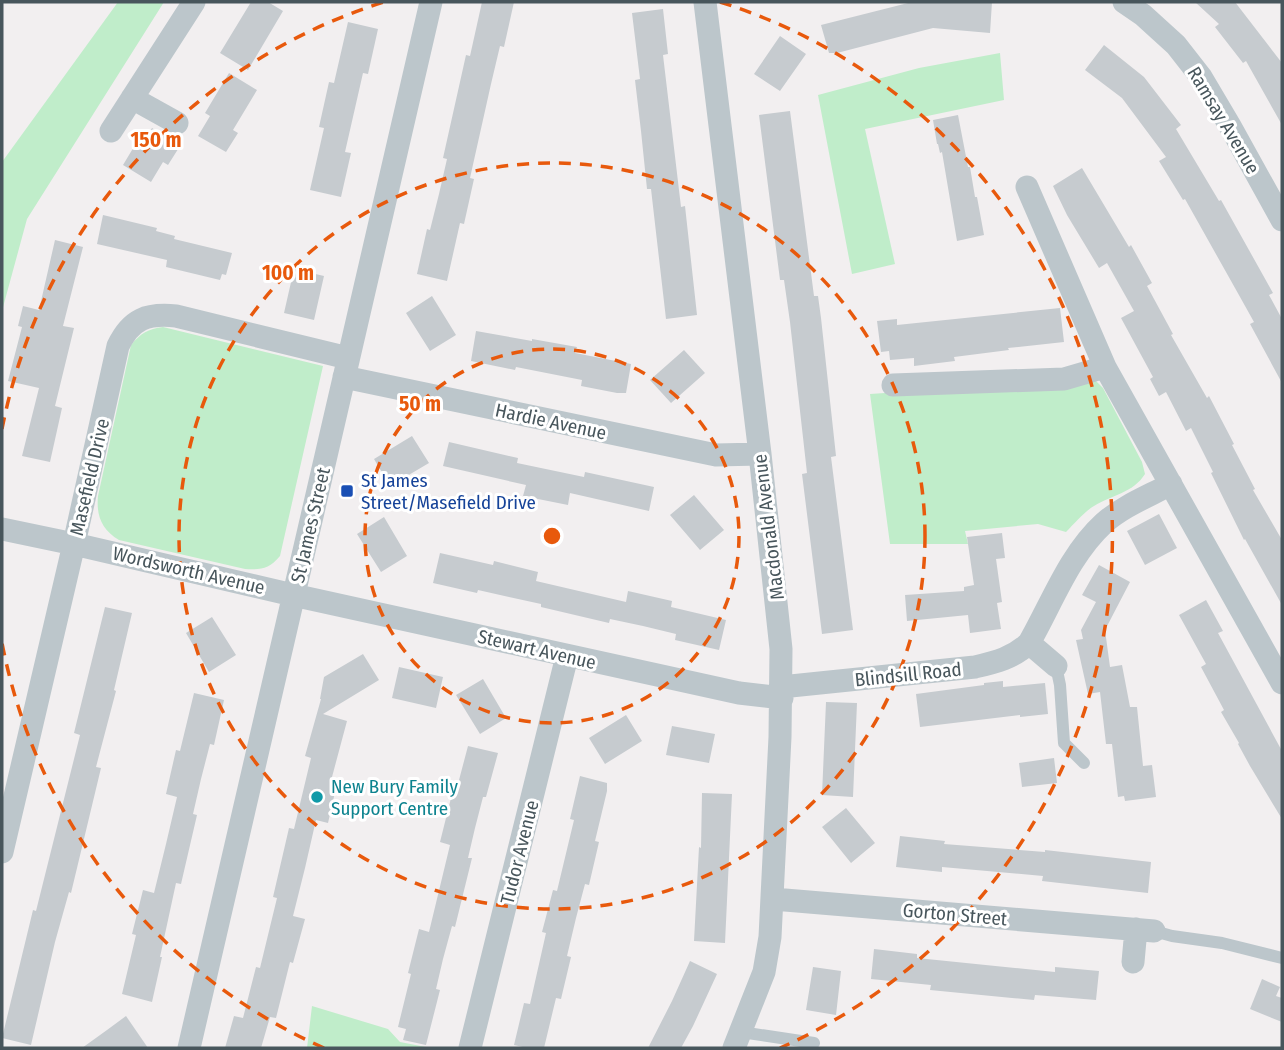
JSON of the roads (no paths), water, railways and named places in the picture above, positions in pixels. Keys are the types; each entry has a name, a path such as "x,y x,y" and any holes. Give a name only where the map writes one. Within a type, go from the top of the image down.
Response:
{"street":[{"path":"111,131 194,2"},
{"name":"St James Street","path":"189,1048 431,2"},
{"name":"Macdonald Avenue","path":"707,2 778,615 781,692 770,937 764,972 737,1040"},
{"name":"Ramsay Avenue","path":"1124,2 1176,45 1201,77 1282,220"},
{"path":"132,99 177,123"},
{"path":"1027,187 1105,367 1282,683"},
{"name":"Masefield Drive","path":"2,852 118,346 123,335 141,319 162,314 176,316 346,368"},
{"path":"893,385 1064,379 1105,367"},
{"name":"Hardie Avenue","path":"346,368 716,455 760,454"},
{"path":"1056,666 1029,643 1071,564 1087,540 1106,521 1171,484"},
{"name":"Wordsworth Avenue","path":"2,529 293,595"},
{"name":"Stewart Avenue","path":"293,595 738,694 781,692"},
{"name":"Blindsill Road","path":"781,692 975,667 1003,660 1029,643"},
{"name":"Tudor Avenue","path":"470,1048 567,656"},
{"name":"Gorton Street","path":"773,899 1145,930"},
{"path":"1133,962 1145,930"}],"lane":[{"path":"1056,666 1063,713 1064,743 1084,763"},
{"path":"1145,930 1231,945 1282,958"},
{"path":"737,1040 814,1043"}],"place":[{"name":"St James Street/Masefield Drive","path":"347,491"},
{"name":"New Bury Family Support Centre","path":"317,797"}]}
